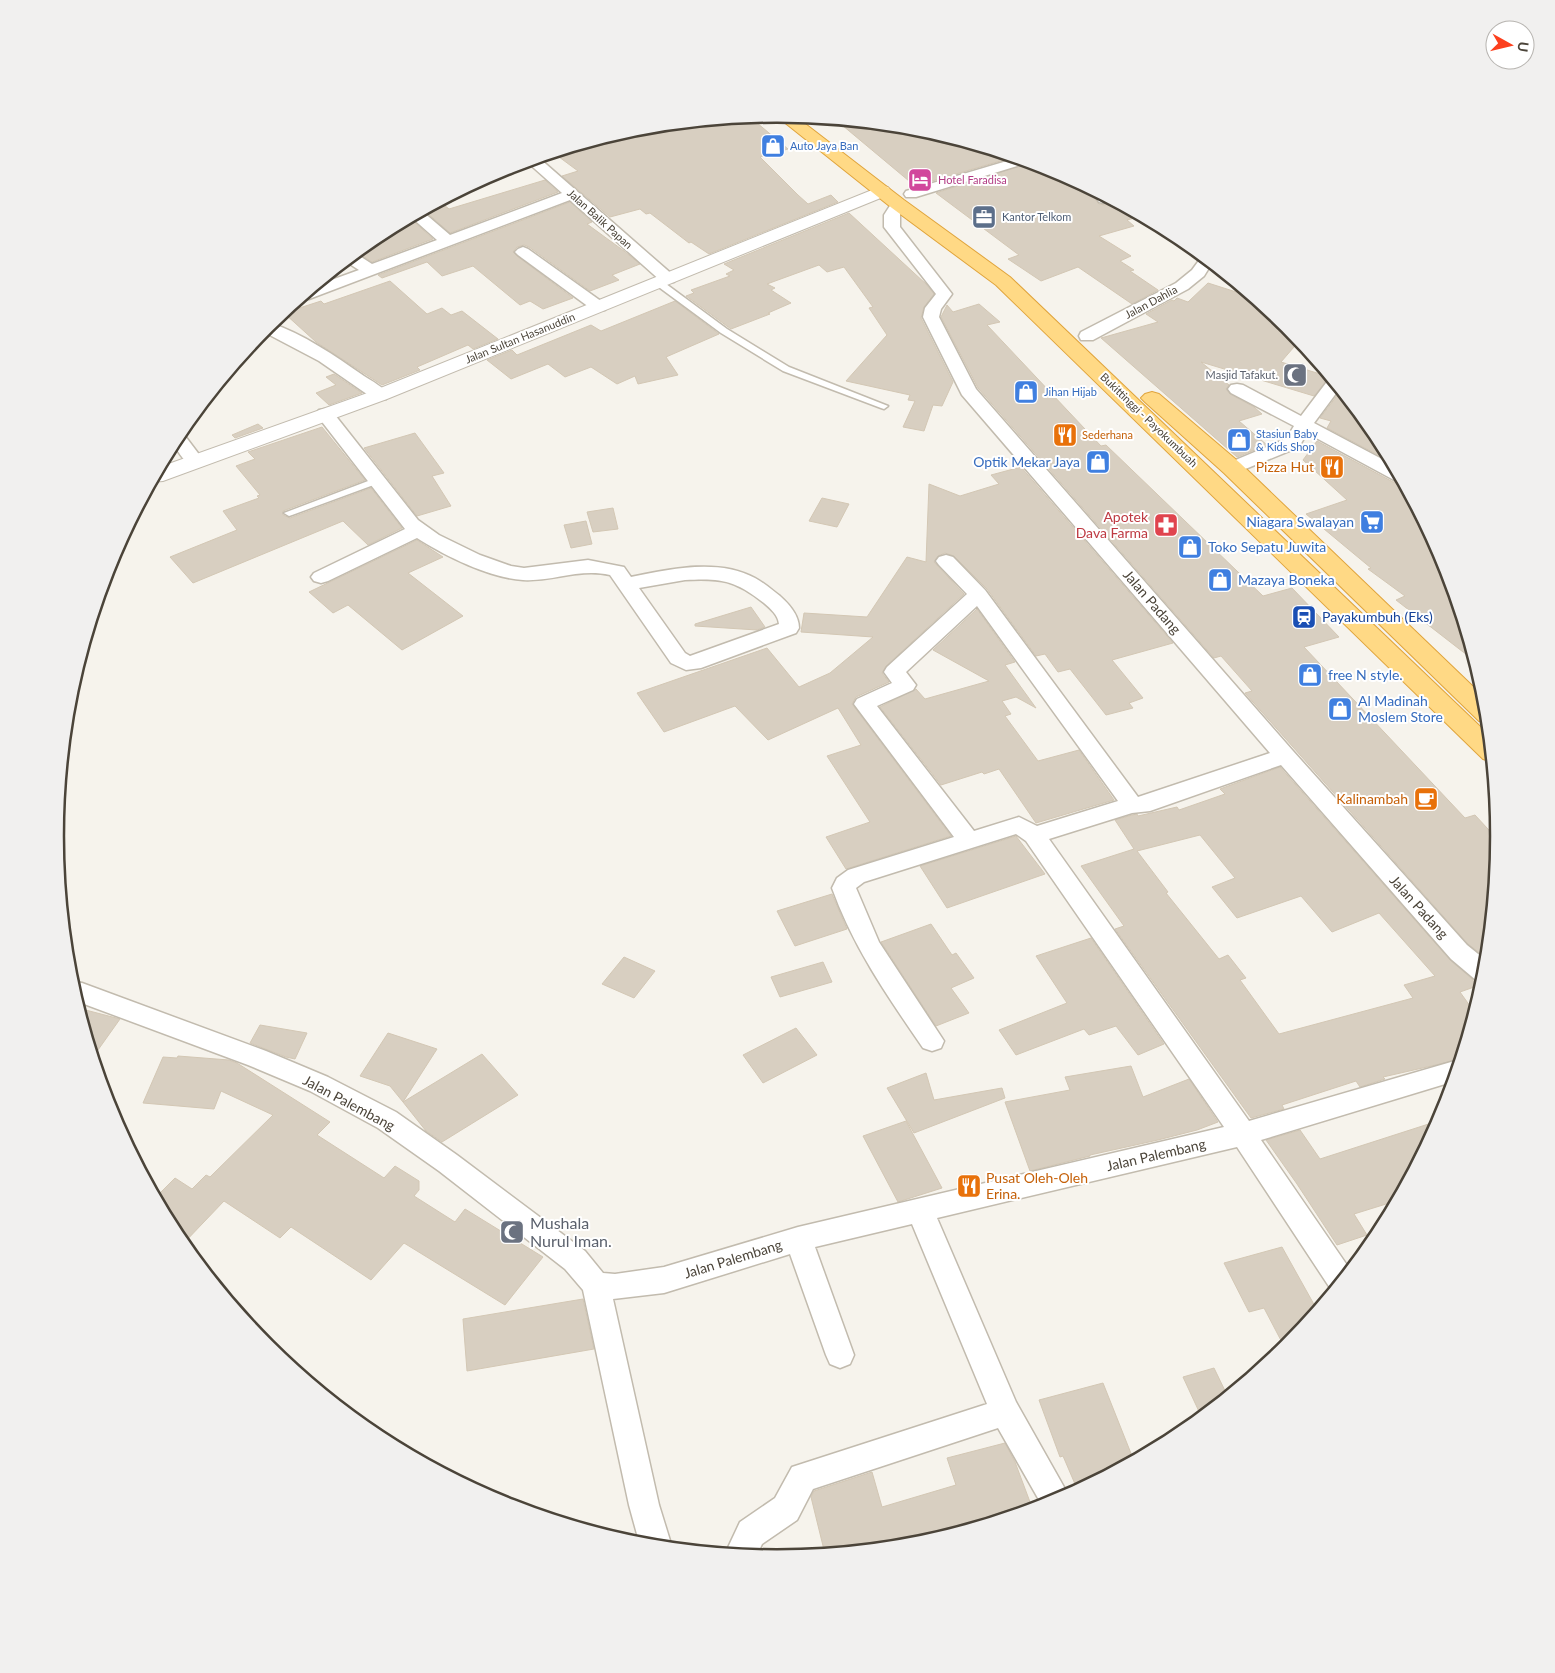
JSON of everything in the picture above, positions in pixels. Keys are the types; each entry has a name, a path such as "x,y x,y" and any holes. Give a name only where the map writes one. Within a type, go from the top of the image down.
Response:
{"highway":[{"name":"Bukittinggi - Payokumbuah","path":"795,123 897,196 1021,276 1162,408 1232,468 1479,707"},
{"name":"Bukittinggi - Payokumbuah","path":"814,124 897,196 1003,281 1485,745"}],"street":[{"path":"897,196 1013,163"},
{"name":"Jalan Balik Papan","path":"538,165 573,194 663,281"},
{"path":"319,290 573,194"},
{"name":"Jalan Sultan Hasanuddin","path":"164,473 380,395 663,281 897,196"},
{"name":"Jalan Padang","path":"897,196 892,215 892,227 944,294 933,308 931,317 968,391 1459,952 1479,968"},
{"path":"421,218 448,242"},
{"path":"523,252 599,307"},
{"path":"356,261 370,270"},
{"name":"Jalan Dahlia","path":"1087,336 1182,286 1198,273 1204,264"},
{"path":"275,331 295,339 336,363 380,395"},
{"path":"1232,468 1293,443 1303,425 1332,387"},
{"path":"1237,389 1390,471"},
{"path":"325,414 376,481 418,530 473,559 508,571 524,574 597,566 617,572 678,658 686,663 694,663 789,628 790,622 782,608 744,580 720,574 689,574 626,584"},
{"path":"182,444 194,461"},
{"path":"320,577 418,530"},
{"path":"946,561 978,594 1132,806"},
{"path":"969,841 864,704 906,685 894,672 978,594"},
{"path":"1034,835 1132,806 1142,805 1286,756"},
{"path":"932,1041 876,961 852,909 844,888 845,884 856,876 1019,825 1034,835 1243,1134 1339,1277"},
{"name":"Jalan Palembang","path":"81,993 266,1062 319,1084 387,1120 448,1163 575,1260 596,1285 616,1287 664,1280 798,1239 920,1212 1243,1134 1450,1073"},
{"path":"920,1212 1005,1412 1052,1496"},
{"path":"798,1239 840,1355"},
{"path":"596,1285 644,1505 654,1539"},
{"path":"743,1549 751,1533 786,1509 803,1478 1005,1412"}],"lane":[{"path":"663,281 724,331 786,369 884,406"},
{"path":"289,513 376,481"}],"building":[{"path":"758,123 788,149 760,157 798,195 808,204 831,195 838,202 709,254 691,242 689,243 650,213 646,214 640,209 610,217 562,176 578,171 560,157 638,136 731,124"},
{"path":"843,126 917,136 1004,160 915,186"},
{"path":"1020,166 1051,177 1096,198 1099,204 1108,204 1134,218 1127,220 1134,226 1099,236 1131,256 1120,261 1134,270 1130,271 1158,290 1132,304 1078,267 1041,281 1008,259 1019,255 936,193"},
{"path":"545,180 558,192 450,233 428,214 444,205 449,209"},
{"path":"570,202 592,222 587,224 640,264 612,275 619,280 590,291 529,247 524,245 517,247 513,252 517,256 573,298 543,309 530,301 520,305 473,266 442,276 427,262 382,278 378,275"},
{"path":"849,213 926,284 934,294 924,307 921,318 953,382 942,406 933,405 924,431 903,427 915,401 908,400 910,395 846,381 887,335 869,308 873,307 844,267 827,272 819,265 767,284 775,288 771,290 791,303 768,313 770,314 731,329 686,296 694,293 691,290 730,276 726,274 734,270 724,264"},
{"path":"414,222 433,239 372,262 363,256"},
{"path":"390,281 427,314 442,308 451,315 462,311 498,339 473,349 468,345 417,367 420,370 382,385 316,342 289,317 298,308 321,301 324,304"},
{"path":"1208,283 1240,293 1295,346 1281,362 1321,374 1327,381 1314,396 1201,362 1229,385 1226,389 1230,394 1254,407 1262,414 1239,421 1267,445 1237,457 1101,338 1158,322 1146,314 1172,300 1174,301 1177,298 1188,302"},
{"path":"675,301 719,334 666,357 678,375 638,384 635,376 617,384 591,367 565,377 548,364 511,379 487,360 512,350 517,355 591,325 601,331"},
{"path":"979,304 1000,322 987,325 1101,446 1106,445 1263,596 1292,588 1339,637 1304,647 1465,818 1475,815 1491,832 1490,883 1481,954 1468,944 1245,693 1252,691 1221,656 1214,658 978,388 941,317 947,305 953,312"},
{"path":"334,374 362,393 329,405 316,393 336,385 326,377"},
{"path":"1338,395 1382,457 1327,428 1331,421 1320,418"},
{"path":"258,424 263,428 235,438 232,435"},
{"path":"322,427 365,480 283,511 283,515 290,518 371,488 402,528 368,545 343,521 193,583 170,557 237,530 223,511 259,498 257,496 260,495 236,466 255,459 248,452"},
{"path":"415,433 444,473 432,476 451,506 417,516 364,448"},
{"path":"1317,441 1393,482 1397,482 1418,521 1437,563 1468,656 1396,600 1405,596 1368,569 1371,568 1306,514 1347,500 1303,460"},
{"path":"1021,467 1173,643 1112,660 1143,698 1129,703 1133,708 1106,715 1070,669 1058,672 1045,654 1036,656 987,589 954,556 945,553 938,556 934,562 964,594 886,666 882,673 889,682 856,697 852,704 951,836 846,869 826,837 870,822 827,756 861,745 838,708 768,740 735,706 664,732 637,693 767,648 799,687 830,673 873,637 801,632 804,613 867,617 907,557 926,562 929,484 960,496 999,484 991,475"},
{"path":"822,498 849,504 837,527 809,521"},
{"path":"613,508 618,529 593,532 587,512"},
{"path":"586,521 592,544 571,548 564,525"},
{"path":"417,540 443,557 408,573 463,616 402,650 348,605 333,613 309,592"},
{"path":"751,607 765,627 757,630 695,626 695,624"},
{"path":"977,609 1015,662 1005,665 1036,708 1016,697 1002,701 1011,714 1005,716 1038,761 1079,750 1114,800 1036,823 999,769 984,774 982,772 941,785 880,707 916,689 925,699 989,681 933,650"},
{"path":"1280,767 1450,960 1472,979 1475,987 1460,992 1470,1007 1455,1061 1383,1077 1385,1079 1360,1087 1356,1081 1282,1105 1284,1109 1251,1118 1115,929 1124,926 1081,866 1134,849 1115,820 1177,807 1179,810 1225,794 1220,789","holes":["1200,835 1235,878 1212,887 1237,918 1301,896 1332,932 1379,913 1435,976 1404,985 1413,998 1279,1034 1240,980 1246,978 1228,955 1219,959 1166,893 1168,892 1137,851"]},
{"path":"1016,836 1045,874 947,908 920,866"},
{"path":"832,894 847,929 795,946 777,911"},
{"path":"931,924 952,955 956,953 974,978 951,988 969,1013 936,1026 881,942"},
{"path":"1091,938 1164,1044 1138,1055 1116,1026 1089,1035 1084,1029 1016,1055 999,1030 1067,1003 1036,956"},
{"path":"624,957 655,971 634,998 602,984"},
{"path":"823,962 832,982 780,997 771,977"},
{"path":"85,1010 120,1019 97,1051"},
{"path":"260,1025 307,1033 295,1059 250,1043"},
{"path":"796,1028 817,1055 763,1083 743,1055"},
{"path":"388,1033 437,1049 403,1102 390,1086 360,1076"},
{"path":"482,1054 518,1095 442,1142 426,1131 403,1102"},
{"path":"178,1056 229,1060 237,1063 330,1122 317,1135 384,1178 395,1166 419,1181 419,1190 414,1196 455,1222 465,1209 543,1257 505,1305 404,1243 371,1280 291,1227 280,1238 224,1201 188,1239 159,1194 175,1178 192,1189 206,1175 210,1177 273,1115 221,1091 214,1109 143,1103 163,1057 177,1058"},
{"path":"1131,1066 1143,1097 1189,1079 1218,1122 1197,1130 1030,1171 1005,1102 1070,1090 1065,1077"},
{"path":"926,1073 934,1100 1002,1088 1005,1098 914,1133 887,1088"},
{"path":"906,1121 942,1188 898,1202 863,1136"},
{"path":"1431,1123 1418,1152 1390,1203 1354,1214 1367,1235 1337,1245 1266,1140 1300,1130 1320,1159"},
{"path":"1282,1247 1315,1306 1282,1341 1264,1308 1249,1312 1224,1263"},
{"path":"583,1299 594,1349 467,1371 463,1319"},
{"path":"1214,1368 1225,1392 1199,1412 1183,1377"},
{"path":"1103,1383 1132,1456 1075,1485 1063,1456 1060,1457 1039,1400"},
{"path":"1005,1443 1015,1462 1031,1503 962,1526 917,1537 824,1549 811,1497 814,1491 872,1472 882,1507 956,1485 947,1458"}],"place":[{"name":"Auto Jaya Ban","path":"773,146"},
{"name":"Hotel Faradisa","path":"920,180"},
{"name":"Kantor Telkom","path":"984,217"},
{"name":"Masjid Tafakut.","path":"1295,375"},
{"name":"Jihan Hijab","path":"1026,392"},
{"name":"Sederhana","path":"1065,435"},
{"name":"Stasiun Baby & Kids Shop","path":"1239,440"},
{"name":"Optik Mekar Jaya","path":"1098,462"},
{"name":"Pizza Hut","path":"1332,467"},
{"name":"Niagara Swalayan","path":"1372,522"},
{"name":"Apotek Dava Farma","path":"1166,525"},
{"name":"Toko Sepatu Juwita","path":"1190,547"},
{"name":"Mazaya Boneka","path":"1220,580"},
{"name":"Payakumbuh (Eks)","path":"1304,617"},
{"name":"free N style.","path":"1310,675"},
{"name":"Al Madinah Moslem Store","path":"1340,709"},
{"name":"Kalinambah","path":"1426,799"},
{"name":"Pusat Oleh-Oleh Erina.","path":"969,1186"},
{"name":"Mushala Nurul Iman.","path":"512,1232"}]}
